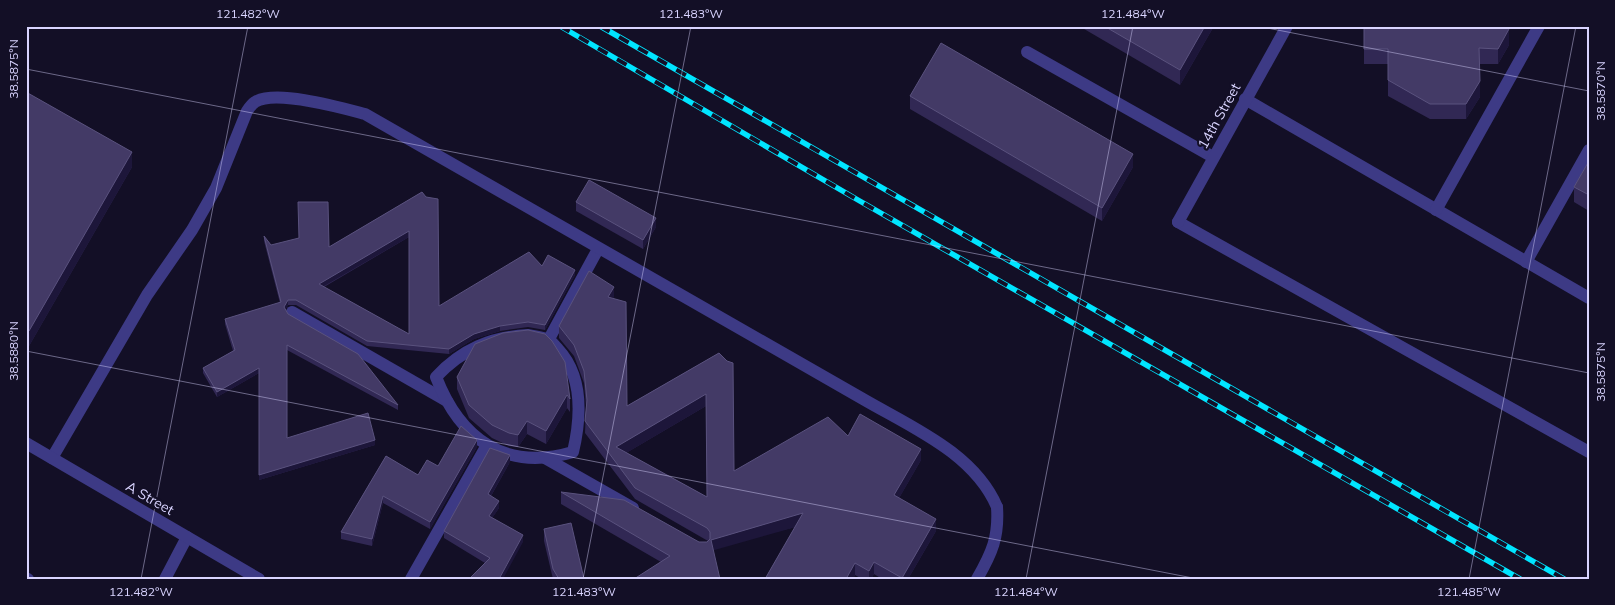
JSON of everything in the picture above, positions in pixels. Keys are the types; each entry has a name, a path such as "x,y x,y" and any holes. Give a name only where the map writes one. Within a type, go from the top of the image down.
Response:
{"street":[{"name":"14th Street","path":"1287,26 1178,222 1589,452"},
{"path":"1436,210 1539,26"},
{"path":"1027,52 1213,157"},
{"path":"52,458 147,295 216,188 247,111 256,102 290,98 327,104 365,114 937,442 974,471 989,488 997,507 998,529 991,555 977,579"},
{"path":"1245,100 1589,298"},
{"path":"1526,262 1589,150"},
{"path":"549,339 598,249"},
{"path":"292,312 447,401"},
{"path":"528,335 549,339 572,369 576,384 579,419 573,452 545,458 517,455 487,444 463,426 447,401 436,376 458,356 492,340 509,336 528,335"},
{"name":"A Street","path":"26,443 259,579"},
{"path":"411,579 487,444"},
{"path":"545,458 645,514"},
{"path":"165,579 188,537"}],"building":[{"path":"1104,26 1205,26 1180,70"},
{"path":"1364,26 1509,26 1509,29 1498,49 1479,48 1480,81 1466,104 1430,104 1388,80 1388,49 1364,49"},
{"path":"941,43 1133,154 1102,208 910,96"},
{"path":"26,92 132,152 29,331 26,329"},
{"path":"1589,161 1589,195 1574,187"},
{"path":"589,180 656,218 643,240 576,202"},
{"path":"422,192 426,197 438,199 439,306 529,252 542,266 548,255 575,270 545,325 528,322 500,326 474,334 449,349 367,341 296,300 288,300 284,307 288,314 358,354 398,405 287,345 287,438 368,413 375,440 259,475 259,368 217,392 203,368 235,350 225,319 281,302 264,236 271,245 299,238 298,202 328,202 329,247","holes":["409,231 409,334 319,284"]},
{"path":"589,271 614,287 608,297 626,302 627,406 719,353 727,361 733,363 734,471 828,417 848,436 860,414 921,449 894,495 936,519 902,578 874,562 869,571 855,563 846,579 765,579 803,513 711,540 720,579 634,579 670,556 561,492 624,500 699,542 707,542 710,539 710,532 707,528 635,488 585,421 587,400 584,371 574,345 559,326","holes":["706,394 707,497 616,447"]},
{"path":"528,330 545,334 552,341 565,362 570,399 567,395 546,431 527,421 518,435 492,425 469,405 457,377 475,344 503,333"},
{"path":"461,426 477,440 430,522 383,496 372,539 341,532 386,456 418,475 427,460 438,466"},
{"path":"490,448 510,455 488,494 499,501 489,516 523,535 499,579 469,579 490,558 444,531"},
{"path":"571,523 584,579 559,579 553,569 544,529"}],"railway":[{"path":"560,26 858,200 1520,579"},
{"path":"600,26 1564,579"}]}
